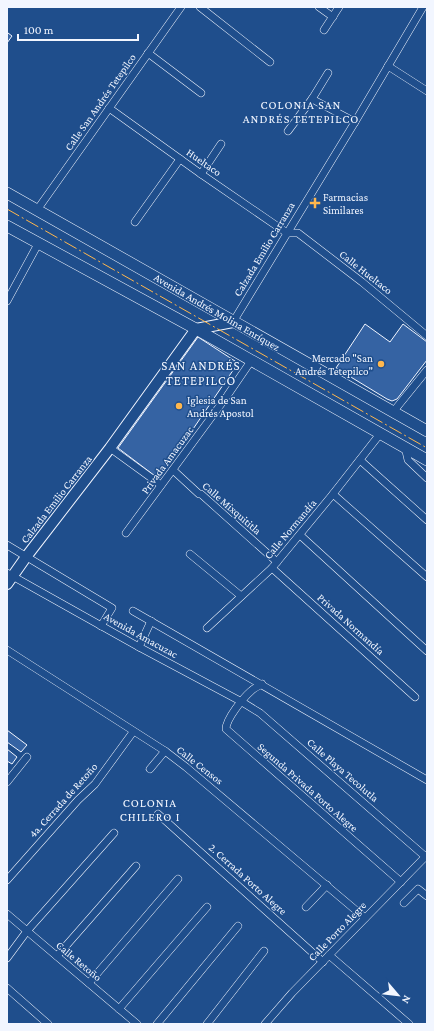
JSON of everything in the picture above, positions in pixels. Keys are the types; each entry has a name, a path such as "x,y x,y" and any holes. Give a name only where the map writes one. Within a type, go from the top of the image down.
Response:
{"main road":[{"name":"Avenida Andrés Molina Enríquez","path":"7,193 427,431"},
{"path":"7,226 196,329 427,460"}],"street":[{"name":"Calle San Andrés Tetepilco","path":"37,210 181,7"},
{"path":"200,7 270,62"},
{"path":"319,7 333,17"},
{"path":"324,30 339,7"},
{"name":"Calzada Emilio Carranza","path":"233,322 423,7"},
{"path":"148,53 200,93"},
{"path":"388,66 427,91"},
{"path":"288,131 312,99 328,73"},
{"path":"312,99 355,122"},
{"name":"Hueltaco","path":"109,108 287,233"},
{"path":"201,174 221,144"},
{"path":"135,222 180,159"},
{"name":"Calle Hueltaco","path":"287,233 298,233 362,282 427,336"},
{"path":"7,301 38,244"},
{"path":"196,329 233,322"},
{"name":"Calzada Emilio Carranza","path":"9,578 110,448 196,329"},
{"name":"Privada Amacuzac","path":"126,533 145,509 251,361"},
{"path":"393,412 427,370"},
{"name":"Calle Normandía","path":"207,628 275,565 380,434"},
{"path":"405,447 408,460 427,478"},
{"path":"110,448 161,485"},
{"path":"360,460 427,520"},
{"name":"Calle Mixquititla","path":"173,470 199,494 201,494 275,565"},
{"path":"333,494 427,577"},
{"path":"300,534 427,651"},
{"name":"Avenida Amacuzac","path":"7,545 112,608 101,626"},
{"path":"190,554 241,596"},
{"name":"Privada Normandía","path":"275,565 415,697"},
{"name":"Avenida Amacuzac","path":"9,578 242,702"},
{"name":"Avenida Amacuzac","path":"133,611 427,780"},
{"path":"139,647 152,621"},
{"name":"Calle Censos","path":"7,650 164,751 186,767 365,918"},
{"path":"242,702 252,690 262,684"},
{"name":"Calle Playa Tecolutla","path":"242,702 260,713 426,857"},
{"name":"Segunda Privada Porto Alegre","path":"242,702 226,724 226,729 401,882"},
{"name":"4a. Cerrada de Retoño","path":"7,880 78,800 95,784 133,732"},
{"path":"150,769 164,751"},
{"path":"7,782 27,757"},
{"name":"2. Cerrada Porto Alegre","path":"158,814 323,962"},
{"path":"7,958 27,932 114,833"},
{"name":"Calle Porto Alegre","path":"265,1024 329,955 426,857"},
{"path":"57,956 136,866"},
{"path":"89,983 178,879"},
{"path":"306,907 327,885"},
{"path":"404,902 418,889 427,896"},
{"path":"119,1009 207,907"},
{"name":"Calle Retoño","path":"7,914 137,1024"},
{"path":"157,1024 238,926"},
{"path":"207,1024 264,951"},
{"path":"329,955 409,1024"},
{"path":"7,988 48,1024"}],"building":[{"path":"8,33 12,36 7,43 7,35"},
{"name":"Mercado \"San Andrés Tetepilco\"","path":"365,324 390,342 403,324 427,342 427,360 397,399 392,401 336,368"},
{"name":"Iglesia de San Andrés Apostol","path":"198,337 238,363 159,479 118,448"},
{"path":"7,730 27,745 21,752 7,742"},
{"path":"7,749 17,757 12,764 7,761"}],"power":[{"path":"7,209 427,448"}],"place":[{"name":"Farmacias Similares","path":"315,203"},
{"name":"Mercado \"San Andrés Tetepilco\"","path":"381,364"},
{"name":"Iglesia de San Andrés Apostol","path":"179,406"}],"district":[{"name":"COLONIA SAN ANDRÉS TETEPILCO","path":"301,112"},
{"name":"SAN ANDRÉS TETEPILCO","path":"201,372"},
{"name":"COLONIA CHILERO I","path":"150,810"}]}
